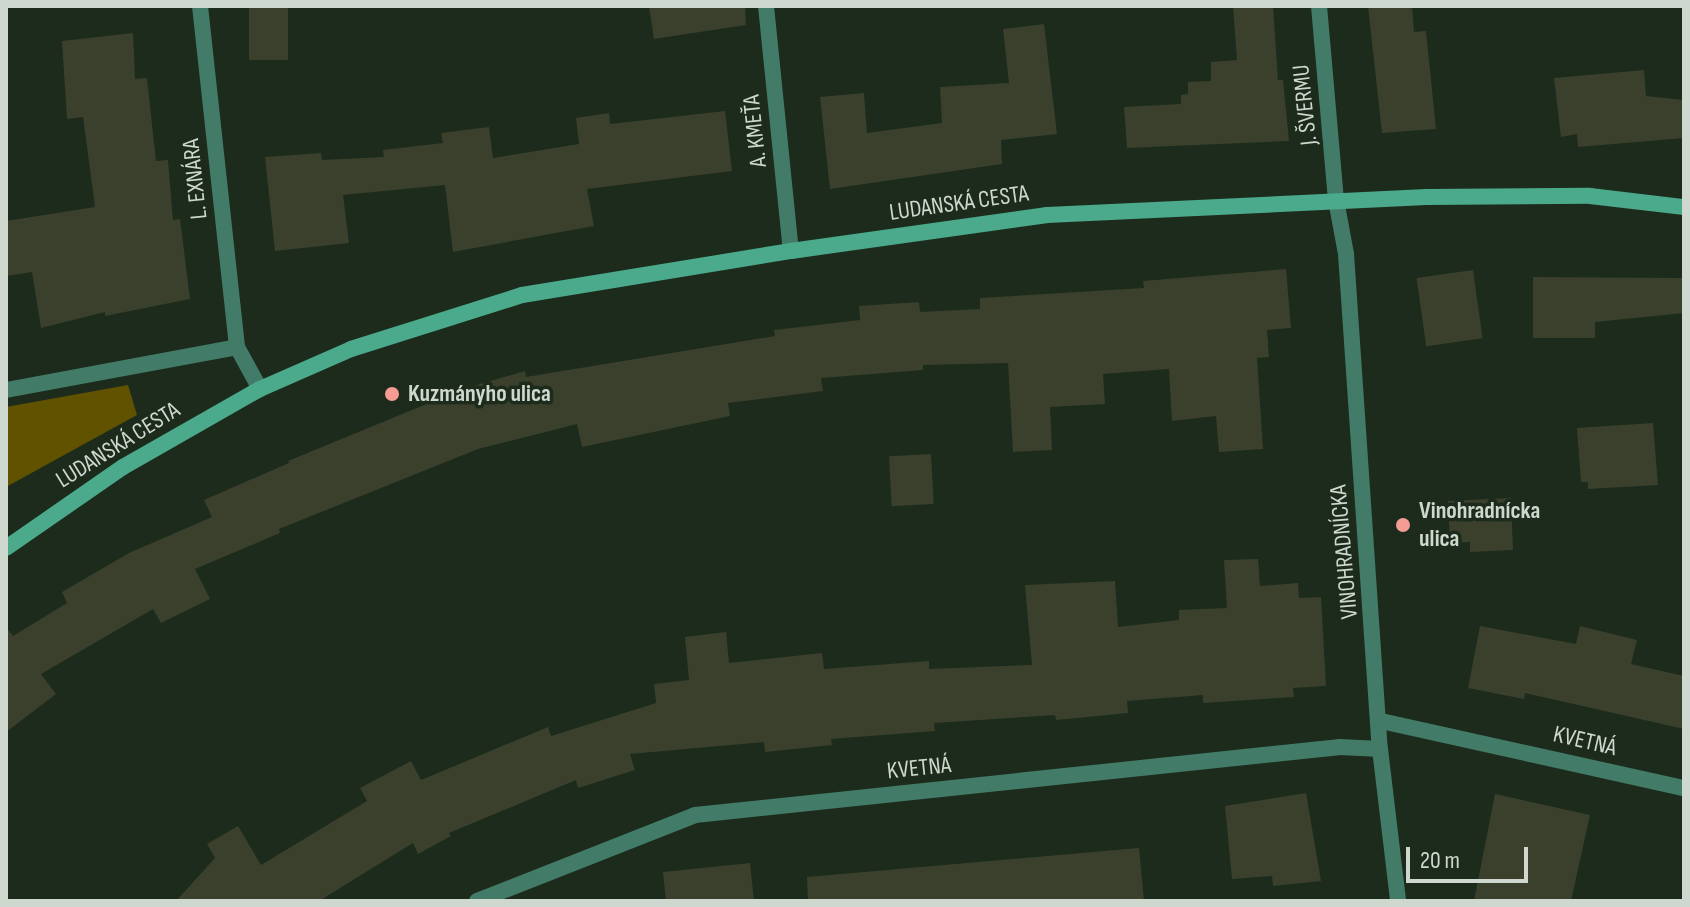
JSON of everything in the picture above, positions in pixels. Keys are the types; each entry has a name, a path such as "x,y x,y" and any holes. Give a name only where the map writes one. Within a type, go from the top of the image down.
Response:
{"street":[{"name":"L. EXNÁRA","path":"200,6 237,347"},
{"name":"A. KMEŤA","path":"766,6 791,251"},
{"name":"J. ŠVERMU","path":"1319,6 1336,200"},
{"name":"LUDANSKÁ CESTA","path":"6,548 123,467 260,389 365,344 522,295 791,251 1047,215 1336,200 1590,196 1684,207"},
{"name":"VINOHRADNÍCKA","path":"1336,200 1346,254 1381,721 1380,749 1398,901"},
{"path":"6,390 237,347 260,389"},
{"name":"KVETNÁ","path":"1381,721 1684,788"},
{"name":"KVETNÁ","path":"477,901 695,815 1340,747 1380,749"}],"shaded area":[{"path":"128,385 137,415 6,487 6,407"}],"building":[{"path":"249,6 288,6 288,60 249,60"},
{"path":"649,6 745,6 746,25 654,39"},
{"path":"1233,6 1273,6 1278,80 1283,80 1289,141 1127,148 1124,107 1181,104 1181,95 1188,94 1188,82 1211,81 1211,62 1237,60"},
{"path":"1368,6 1412,6 1414,32 1426,31 1436,129 1382,133"},
{"path":"1044,24 1057,134 1001,140 1002,164 830,189 820,97 864,93 867,133 942,123 940,87 1009,83 1003,29"},
{"path":"133,33 135,79 147,78 156,161 168,160 173,220 180,219 190,299 105,316 105,312 41,328 32,272 6,276 6,221 95,207 83,117 67,119 62,41"},
{"path":"1644,70 1646,96 1684,100 1684,138 1578,147 1577,134 1561,137 1554,78"},
{"path":"725,111 732,171 587,189 594,226 453,252 445,185 343,195 349,243 275,251 265,157 321,153 322,160 384,157 383,150 443,143 441,133 489,127 493,158 579,144 576,118 609,113 610,124"},
{"path":"1286,269 1291,328 1267,330 1269,357 1257,358 1263,449 1219,452 1216,416 1172,421 1169,369 1103,374 1105,404 1050,407 1052,450 1013,452 1008,363 923,365 923,370 821,378 823,391 728,403 730,416 582,447 577,424 478,449 279,529 280,533 195,569 210,599 161,623 153,609 41,674 56,694 6,732 6,627 13,636 67,603 62,592 129,553 212,517 204,500 288,461 463,389 525,371 526,377 775,336 774,330 860,320 859,306 919,302 920,312 980,309 980,298 1144,288 1143,281"},
{"path":"1473,270 1483,338 1426,346 1417,278"},
{"path":"1533,277 1684,278 1684,313 1595,322 1595,338 1533,338"},
{"path":"1653,423 1658,485 1588,489 1588,482 1581,482 1577,428"},
{"path":"931,454 934,504 892,506 889,456"},
{"path":"1511,498 1513,550 1470,552 1470,542 1450,543 1448,501"},
{"path":"1258,559 1260,586 1298,583 1299,598 1321,597 1326,686 1293,688 1294,697 1203,703 1203,695 1127,701 1128,713 1056,720 1055,715 934,723 935,731 831,739 832,745 765,752 764,742 630,754 635,770 578,788 576,780 449,833 451,836 418,854 413,843 319,901 176,901 215,858 207,844 238,826 261,865 367,801 360,788 411,761 421,780 548,727 551,736 656,703 654,684 689,680 685,637 726,632 729,663 822,653 824,669 929,661 929,669 1032,665 1025,585 1115,581 1118,627 1179,620 1179,610 1227,608 1224,560"},
{"path":"1480,626 1576,644 1580,626 1637,640 1631,664 1684,676 1684,729 1525,693 1524,699 1468,688"},
{"path":"1306,793 1321,881 1273,886 1272,876 1232,879 1225,806"},
{"path":"1495,794 1590,815 1571,901 1474,901"},
{"path":"1139,848 1144,901 808,901 807,877"},
{"path":"750,863 754,901 666,901 663,872"}],"place":[{"name":"Kuzmányho ulica","path":"392,394"},
{"name":"Vinohradnícka ulica","path":"1403,525"}]}
